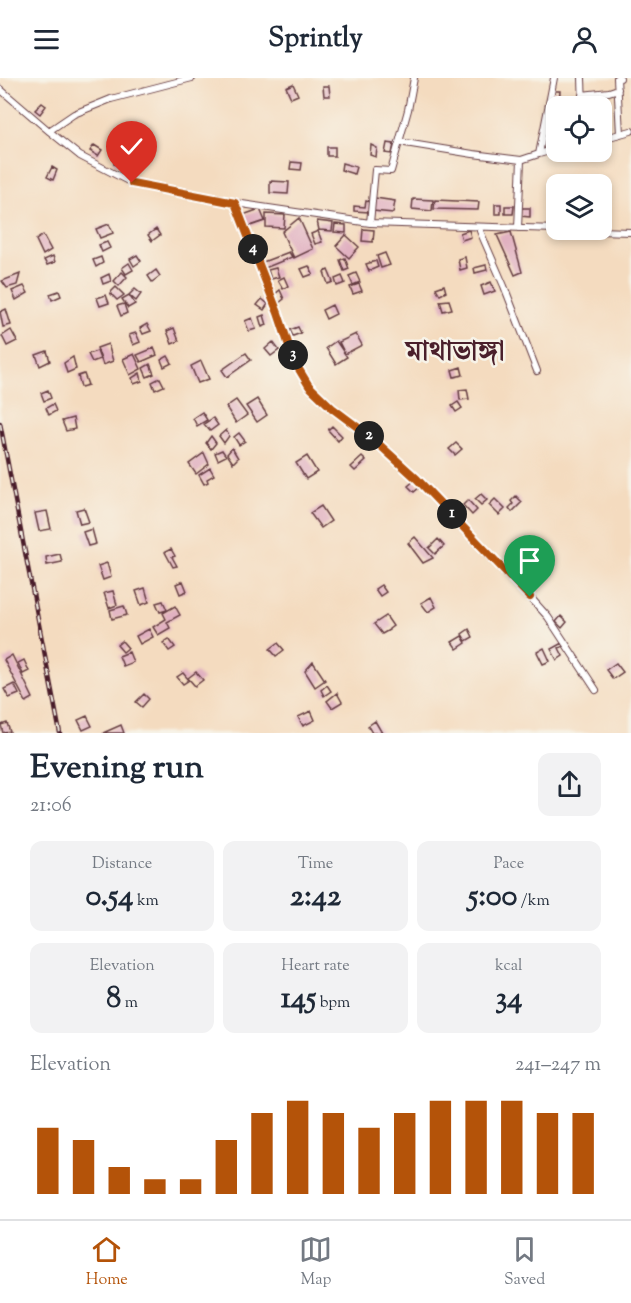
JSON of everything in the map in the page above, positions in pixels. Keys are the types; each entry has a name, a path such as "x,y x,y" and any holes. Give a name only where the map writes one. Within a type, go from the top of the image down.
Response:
{"street":[{"path":"49,131 74,114 111,99 192,78"},
{"path":"370,223 375,170 391,171 408,110 414,78"},
{"path":"539,154 554,78"},
{"path":"582,78 582,95 618,89"},
{"path":"620,78 617,78 620,134"},
{"path":"0,89 80,156 132,183 235,203 370,223 546,229"},
{"path":"612,137 631,131"},
{"path":"399,142 521,160 546,152"},
{"path":"518,228 521,160"},
{"path":"235,203 297,366 309,386 417,479 548,616 596,690"},
{"path":"480,231 537,371"},
{"path":"612,231 631,232"}],"building":[{"path":"293,84 298,95 291,98 286,87"},
{"path":"323,86 329,86 330,96 324,96"},
{"path":"552,91 560,91 560,96 552,96"},
{"path":"42,103 46,106 40,114 35,110"},
{"path":"387,143 394,144 392,154 385,153"},
{"path":"94,145 102,150 98,156 90,151"},
{"path":"371,145 377,148 376,157 370,155"},
{"path":"327,147 335,147 335,156 327,156"},
{"path":"115,156 122,157 121,165 114,164"},
{"path":"291,162 302,163 301,170 290,169"},
{"path":"342,163 356,167 354,174 341,170"},
{"path":"52,167 57,170 53,180 47,177"},
{"path":"270,181 289,182 288,194 270,193"},
{"path":"375,198 395,201 393,213 373,211"},
{"path":"413,199 433,200 432,211 412,209"},
{"path":"435,200 479,202 478,210 434,209"},
{"path":"366,201 370,202 369,212 354,211 354,206 365,207"},
{"path":"495,204 501,204 501,214 495,214"},
{"path":"505,206 514,206 513,214 505,214"},
{"path":"521,208 530,208 530,217 520,216"},
{"path":"260,209 265,221 247,227 243,215"},
{"path":"266,214 285,215 284,228 266,227"},
{"path":"299,218 313,249 294,258 282,232"},
{"path":"317,221 333,223 332,231 319,230"},
{"path":"109,224 113,233 100,238 96,229"},
{"path":"335,224 346,225 346,233 334,232"},
{"path":"156,229 160,235 152,241 148,235"},
{"path":"363,229 374,230 373,242 362,241"},
{"path":"469,230 471,237 462,240 460,233"},
{"path":"318,231 322,242 315,244 311,234"},
{"path":"511,232 522,272 515,275 497,235"},
{"path":"43,235 51,250 43,255 36,240"},
{"path":"346,235 359,247 349,258 336,246"},
{"path":"107,242 110,248 102,252 99,245"},
{"path":"289,252 292,257 265,268 263,262"},
{"path":"385,253 390,265 381,268 377,256"},
{"path":"137,255 141,261 134,266 130,259"},
{"path":"53,256 55,262 47,265 44,260"},
{"path":"101,257 103,263 96,267 93,260"},
{"path":"465,257 467,268 460,270 458,259"},
{"path":"345,258 349,269 344,271 340,260"},
{"path":"376,261 378,267 369,271 366,264"},
{"path":"129,263 133,270 126,274 122,268"},
{"path":"486,265 487,270 475,273 474,268"},
{"path":"309,266 313,274 305,277 301,269"},
{"path":"276,268 279,277 271,279 268,270"},
{"path":"156,270 160,276 152,282 148,276"},
{"path":"328,270 333,282 328,284 324,272"},
{"path":"122,272 127,277 119,286 114,281"},
{"path":"356,273 360,282 353,285 349,276"},
{"path":"20,274 17,285 7,288 2,281"},
{"path":"109,274 111,281 103,284 101,278"},
{"path":"342,276 345,283 337,286 335,279"},
{"path":"284,277 288,286 283,289 278,280"},
{"path":"491,282 495,291 484,295 481,286"},
{"path":"359,284 362,291 353,294 350,287"},
{"path":"444,285 446,292 440,295 436,288"},
{"path":"24,286 28,293 16,300 12,291"},
{"path":"116,287 124,295 117,300 110,293"},
{"path":"135,289 141,294 136,301 129,295"},
{"path":"280,290 284,299 279,303 274,295"},
{"path":"59,291 61,296 52,300 50,294"},
{"path":"106,295 109,303 100,306 97,298"},
{"path":"129,295 135,304 128,308 122,299"},
{"path":"262,299 268,304 264,310 257,305"},
{"path":"449,300 452,309 443,311 440,301"},
{"path":"124,304 127,313 121,316 117,306"},
{"path":"332,305 336,314 326,319 322,310"},
{"path":"6,309 11,325 3,327 0,312"},
{"path":"264,315 267,325 262,327 259,317"},
{"path":"252,318 256,329 249,331 245,321"},
{"path":"147,324 151,331 143,334 140,328"},
{"path":"298,327 301,333 293,336 290,330"},
{"path":"174,328 179,341 172,344 167,331"},
{"path":"11,330 17,341 7,346 2,336"},
{"path":"136,333 140,342 133,345 129,335"},
{"path":"356,334 362,345 345,354 339,342"},
{"path":"336,341 347,357 336,364 326,348"},
{"path":"273,342 279,350 271,356 265,349"},
{"path":"108,344 113,361 103,365 97,348"},
{"path":"154,348 157,355 141,362 137,355"},
{"path":"47,351 50,361 40,366 36,355"},
{"path":"97,351 100,359 92,362 88,354"},
{"path":"246,353 251,360 227,377 222,370"},
{"path":"134,354 141,369 130,375 123,359"},
{"path":"168,356 172,363 164,367 161,360"},
{"path":"73,357 76,369 67,373 64,363"},
{"path":"201,361 209,379 198,383 191,366"},
{"path":"150,364 154,374 147,377 143,368"},
{"path":"461,367 463,375 454,377 452,370"},
{"path":"140,373 142,381 134,384 132,378"},
{"path":"84,374 88,385 81,387 78,376"},
{"path":"160,378 164,386 155,390 152,382"},
{"path":"467,389 469,399 460,400 459,390"},
{"path":"48,390 51,398 44,401 41,393"},
{"path":"257,399 267,415 257,422 246,406"},
{"path":"236,400 247,415 236,423 226,407"},
{"path":"458,402 462,408 456,412 452,406"},
{"path":"53,404 56,411 49,415 46,408"},
{"path":"202,412 207,420 197,426 193,418"},
{"path":"73,418 75,429 66,431 62,421"},
{"path":"213,418 218,425 210,431 204,424"},
{"path":"332,426 342,436 338,441 328,430"},
{"path":"226,430 229,436 224,443 219,436"},
{"path":"239,433 245,441 239,445 234,437"},
{"path":"211,436 216,443 211,449 206,443"},
{"path":"456,443 462,449 455,455 449,449"},
{"path":"232,448 238,458 233,463 227,454"},
{"path":"222,450 226,456 218,460 215,453"},
{"path":"204,453 209,464 196,474 189,464"},
{"path":"307,456 317,472 306,479 296,463"},
{"path":"362,457 366,461 355,471 351,467"},
{"path":"210,468 214,475 204,484 199,475"},
{"path":"415,480 420,487 414,492 408,486"},
{"path":"481,494 487,500 481,505 475,499"},
{"path":"516,496 522,502 512,512 509,508"},
{"path":"495,499 505,509 499,515 489,505"},
{"path":"468,500 477,510 472,515 463,505"},
{"path":"321,506 331,521 321,528 310,513"},
{"path":"84,508 89,522 80,524 76,510"},
{"path":"47,511 51,529 39,531 35,513"},
{"path":"92,529 96,544 88,546 83,532"},
{"path":"415,537 433,558 423,563 408,543"},
{"path":"438,539 444,546 435,554 429,548"},
{"path":"171,549 177,566 173,567 165,552"},
{"path":"60,554 62,562 47,565 46,557"},
{"path":"107,563 111,577 103,580 98,566"},
{"path":"183,581 187,591 180,594 176,584"},
{"path":"381,585 386,592 380,596 375,589"},
{"path":"145,588 149,602 141,605 136,591"},
{"path":"113,591 117,605 109,608 104,593"},
{"path":"431,597 436,607 428,612 421,603"},
{"path":"163,601 167,610 160,612 156,603"},
{"path":"124,606 127,615 112,619 110,610"},
{"path":"175,606 180,615 167,622 170,628 158,635 153,627 166,619 163,613"},
{"path":"386,616 393,626 382,634 374,624"},
{"path":"561,616 567,622 562,628 556,622"},
{"path":"149,629 153,637 140,644 136,636"},
{"path":"469,629 473,637 466,641 462,634"},
{"path":"462,636 466,643 457,649 452,642"},
{"path":"169,639 175,647 169,651 163,643"},
{"path":"122,641 128,648 123,652 117,645"},
{"path":"278,643 284,650 276,656 270,649"},
{"path":"562,643 564,646 559,648 563,656 557,660 551,649"},
{"path":"544,648 550,661 543,664 537,652"},
{"path":"129,652 133,662 123,666 119,656"},
{"path":"12,655 33,698 26,702 4,660"},
{"path":"24,660 29,671 23,674 18,663"},
{"path":"313,662 325,680 315,687 305,671"},
{"path":"616,663 623,672 613,679 606,670"},
{"path":"196,672 203,680 195,686 188,678"},
{"path":"183,673 189,680 183,684 177,677"},
{"path":"14,684 19,694 9,698 4,689"},
{"path":"327,685 331,691 324,696 321,690"},
{"path":"337,693 342,702 332,708 327,701"},
{"path":"144,694 149,699 142,707 136,702"},
{"path":"311,711 315,720 303,726 298,717"},
{"path":"87,716 92,726 83,730 78,720"},
{"path":"375,721 382,733 372,733 368,726"},
{"path":"7,723 10,732 3,733 1,725"},
{"path":"121,725 124,733 103,733"}],"railway":[{"path":"0,423 60,733"}],"district":[{"name":"মাথাভাঙ্গা","path":"455,353"}],"route":[{"path":"132,183 235,203 297,366 309,386 417,479 530,597"}]}
